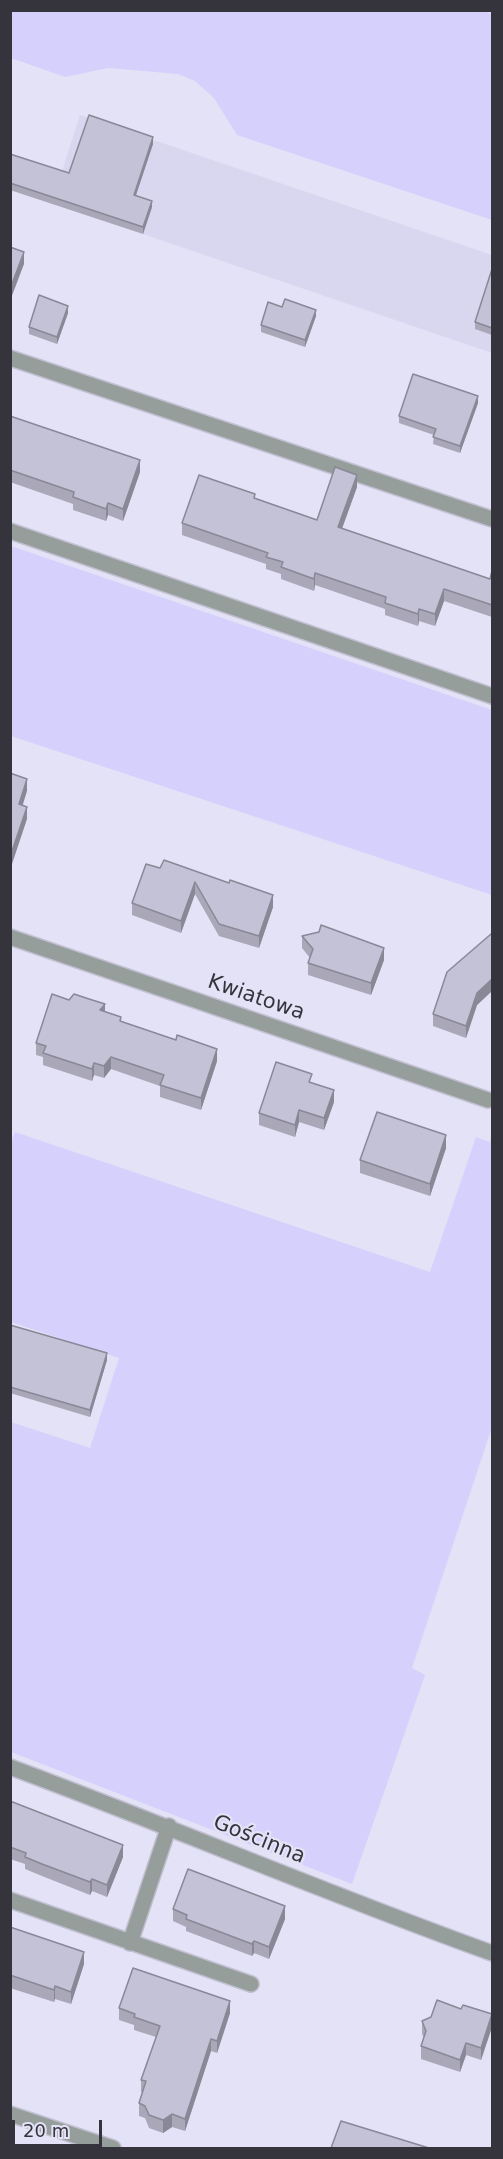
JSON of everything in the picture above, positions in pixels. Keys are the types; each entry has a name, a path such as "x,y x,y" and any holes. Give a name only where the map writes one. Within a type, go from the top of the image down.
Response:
{"street":[{"path":"10,358 492,519"},
{"path":"10,531 492,696"},
{"name":"Kwiatowa","path":"10,937 488,1100"},
{"name":"Gościnna","path":"10,1767 169,1827 402,1921 492,1953"},
{"path":"130,1943 169,1827"},
{"path":"10,1900 251,1984"},
{"path":"10,2114 113,2148"}],"shaded area":[{"path":"482,10 492,14 492,220 237,135 214,98 195,81 178,74 108,68 65,77 11,58 11,11"},
{"path":"80,115 492,255 492,353 52,203"},
{"path":"11,546 492,710 492,895 11,736"},
{"path":"15,1132 430,1272 476,1137 490,1142 492,1133 492,1427 412,1668 425,1675 352,1884 11,1752 11,1422 90,1448 119,1358 11,1322 10,1146"}],"building":[{"path":"89,115 153,137 134,195 152,201 143,227 10,183 10,154 69,173"},
{"path":"10,247 24,252 10,289"},
{"path":"492,269 492,328 475,322"},
{"path":"39,295 68,306 57,337 29,327"},
{"path":"285,299 316,310 305,340 261,325 268,302 282,307"},
{"path":"413,374 478,396 460,446 433,437 436,429 399,416"},
{"path":"10,416 140,460 123,509 108,503 106,509 73,497 74,492 10,470"},
{"path":"335,467 357,475 338,527 490,579 492,571 492,605 444,589 435,614 419,609 418,614 385,603 386,597 315,573 314,579 281,567 283,562 266,557 268,553 182,523 199,475 255,494 254,498 317,520"},
{"path":"10,773 27,779 19,804 27,807 10,857"},
{"path":"164,860 229,883 230,880 273,895 259,936 219,924 195,882 181,921 132,903 146,864 160,868"},
{"path":"321,925 384,948 371,983 308,963 313,949 302,936 319,932"},
{"path":"491,934 492,979 477,993 466,1026 433,1014 447,972"},
{"path":"52,994 69,1000 74,994 105,1004 100,1010 121,1017 120,1021 176,1040 177,1035 217,1049 201,1098 160,1085 164,1075 111,1057 104,1066 94,1063 92,1069 43,1053 46,1046 36,1043"},
{"path":"276,1062 312,1074 309,1082 334,1090 324,1118 299,1110 295,1125 259,1113"},
{"path":"377,1112 446,1135 430,1184 360,1160"},
{"path":"10,1325 107,1353 90,1410 10,1387"},
{"path":"10,1801 123,1845 107,1885 92,1879 90,1882 42,1864 25,1857 26,1853 10,1847"},
{"path":"188,1869 285,1906 269,1947 254,1941 252,1944 186,1919 187,1915 173,1909"},
{"path":"10,1927 84,1952 71,1992 55,1986 54,1990 10,1975"},
{"path":"133,1968 230,2001 217,2041 211,2039 185,2119 172,2114 163,2120 149,2115 145,2106 139,2103 146,2081 141,2080 160,2026 134,2017 135,2014 119,2008"},
{"path":"437,2000 461,2009 463,2005 492,2014 481,2048 466,2043 460,2060 421,2046 426,2031 422,2021 431,2017"},
{"path":"341,2121 429,2148 331,2148"}]}
